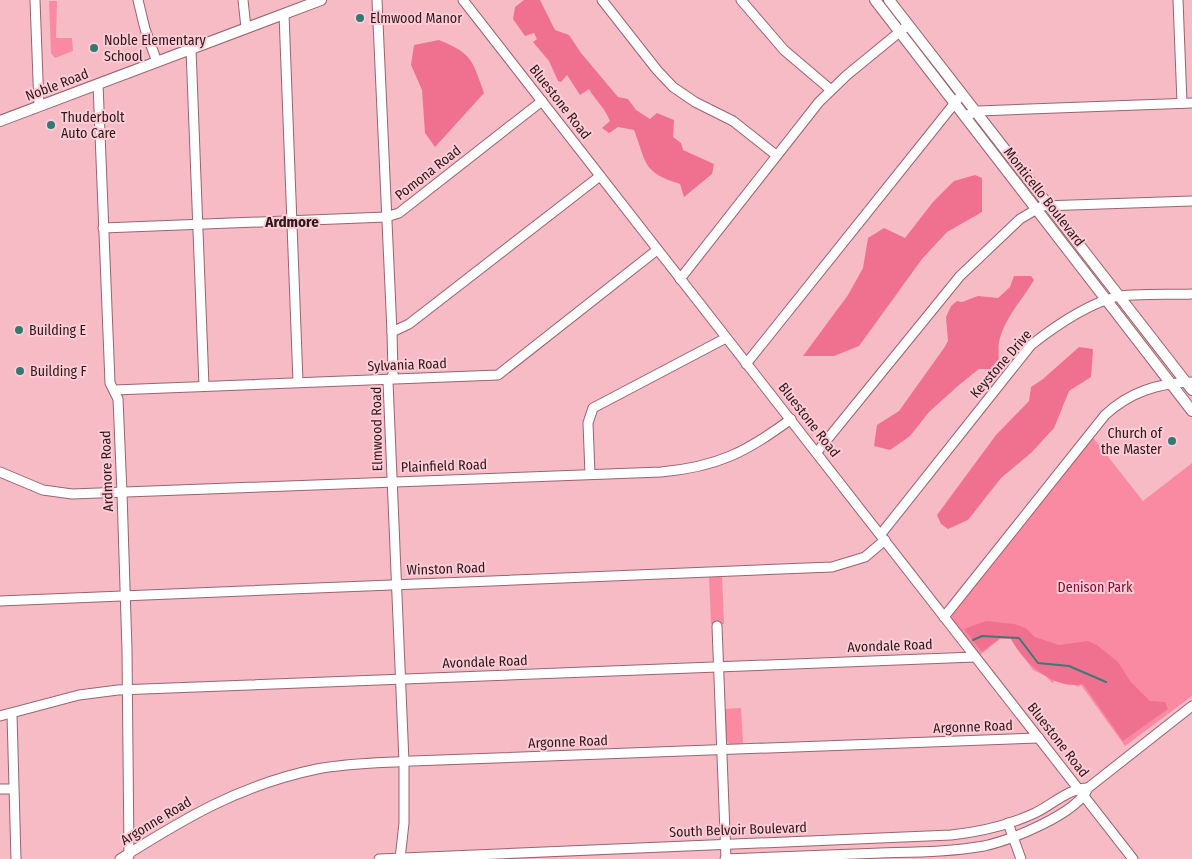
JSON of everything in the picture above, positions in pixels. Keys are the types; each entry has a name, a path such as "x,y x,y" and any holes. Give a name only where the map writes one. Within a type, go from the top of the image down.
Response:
{"main road":[{"name":"Noble Road","path":"0,121 321,0"},
{"name":"Monticello Boulevard","path":"875,0 964,116 1121,297 1190,385"},
{"name":"Monticello Boulevard","path":"889,0 962,94 1043,207 1107,301 1192,411"}],"street":[{"path":"35,0 39,106"},
{"path":"138,0 145,29 157,62"},
{"path":"243,0 246,28"},
{"name":"Elmwood Road","path":"377,0 392,332 393,375 388,382 404,762 404,823 400,858"},
{"name":"Bluestone Road","path":"462,0 817,452 975,657 1083,791 1133,859"},
{"path":"602,0 673,87 689,99 733,121 776,155"},
{"path":"740,0 784,50 831,90"},
{"path":"1178,0 1182,103"},
{"path":"284,14 298,382"},
{"path":"680,279 776,155 831,90 908,25"},
{"path":"191,50 204,386"},
{"name":"Ardmore Road","path":"98,84 110,383 118,399 122,492 126,596 129,856"},
{"path":"746,364 962,94"},
{"name":"Pomona Road","path":"103,228 386,217 399,213 542,101"},
{"path":"964,116 975,112 1192,102"},
{"path":"392,332 409,324 600,176"},
{"path":"817,452 960,276 1020,219 1043,207 1192,201"},
{"name":"Sylvania Road","path":"114,390 498,375 657,250"},
{"name":"Keystone Drive","path":"883,537 1031,346 1067,318 1107,301 1121,297 1192,294"},
{"path":"590,474 588,424 593,408 726,338"},
{"path":"944,617 1096,424 1115,406 1131,396 1157,385 1171,383 1190,385"},
{"name":"Plainfield Road","path":"0,472 58,493 676,470 710,463 750,448 791,419"},
{"name":"Winston Road","path":"0,601 832,567 865,557 883,537"},
{"path":"718,626 726,859"},
{"name":"Avondale Road","path":"0,716 12,715 79,695 127,690 975,657"},
{"name":"South Belvoir Boulevard","path":"726,859 951,850 985,846 1013,836 1052,818 1083,791 1192,706"},
{"path":"12,715 16,859"},
{"name":"Argonne Road","path":"120,859 129,856 208,806 278,778 318,769 404,762 1039,738"},
{"path":"0,789 13,789"},
{"name":"South Belvoir Boulevard","path":"379,859 952,835 979,831 1008,823 1083,791"},
{"path":"1008,823 1021,859"}],"green space":[{"path":"49,1 57,1 56,38 72,38 73,51 55,58 51,53"},
{"name":"Denison Park","path":"1091,435 1143,501 1192,463 1192,696 1125,746 1081,685 1078,687 1060,677 1052,683 1046,676 1033,670 1011,639 1000,639 980,655 953,622 952,616"},
{"path":"722,575 724,624 711,624 709,576"},
{"path":"741,708 743,745 730,745 726,740 724,709"}],"shaded area":[{"path":"524,0 540,0 555,30 569,35 581,53 618,97 628,99 636,110 650,119 657,113 674,120 673,137 681,143 683,150 714,164 712,174 684,197 680,184 652,171 644,159 634,130 618,127 609,133 602,128 610,121 606,112 589,89 580,95 567,75 561,82 558,81 549,61 533,42 537,39 534,33 525,36 513,19 515,7"},
{"path":"439,40 459,50 470,59 484,93 435,147 425,133 422,90 411,65 414,45"},
{"path":"975,175 982,178 982,212 947,232 922,259 859,346 834,356 803,356 848,295 863,268 868,238 884,228 905,238 933,202 954,181"},
{"path":"1014,276 1031,276 1034,280 1010,315 1003,330 999,342 998,361 995,369 979,369 929,412 910,436 890,450 874,446 877,425 899,411 948,341 946,317 951,306 957,301 962,302 978,296 998,298 1010,287"},
{"path":"1079,347 1093,349 1091,377 1069,391 1054,428 1031,453 1001,478 968,520 948,529 941,524 937,515 996,435 1029,401 1031,387 1043,379"},
{"path":"986,621 1014,624 1026,628 1035,637 1059,645 1088,641 1097,645 1118,662 1130,681 1150,701 1165,702 1168,709 1123,741 1083,684 1061,683 1041,673 1023,657 1011,639 1000,638 982,652 964,629"}],"waterway":[{"path":"973,640 982,636 1019,638 1038,663 1069,666 1106,682"}],"place":[{"name":"Elmwood Manor","path":"360,18"},
{"name":"Noble Elementary School","path":"94,48"},
{"name":"Thuderbolt Auto Care","path":"51,125"},
{"name":"Building E","path":"19,330"},
{"name":"Building F","path":"20,371"},
{"name":"Church of the Master","path":"1172,441"}],"district":[{"name":"Ardmore","path":"292,222"}]}
